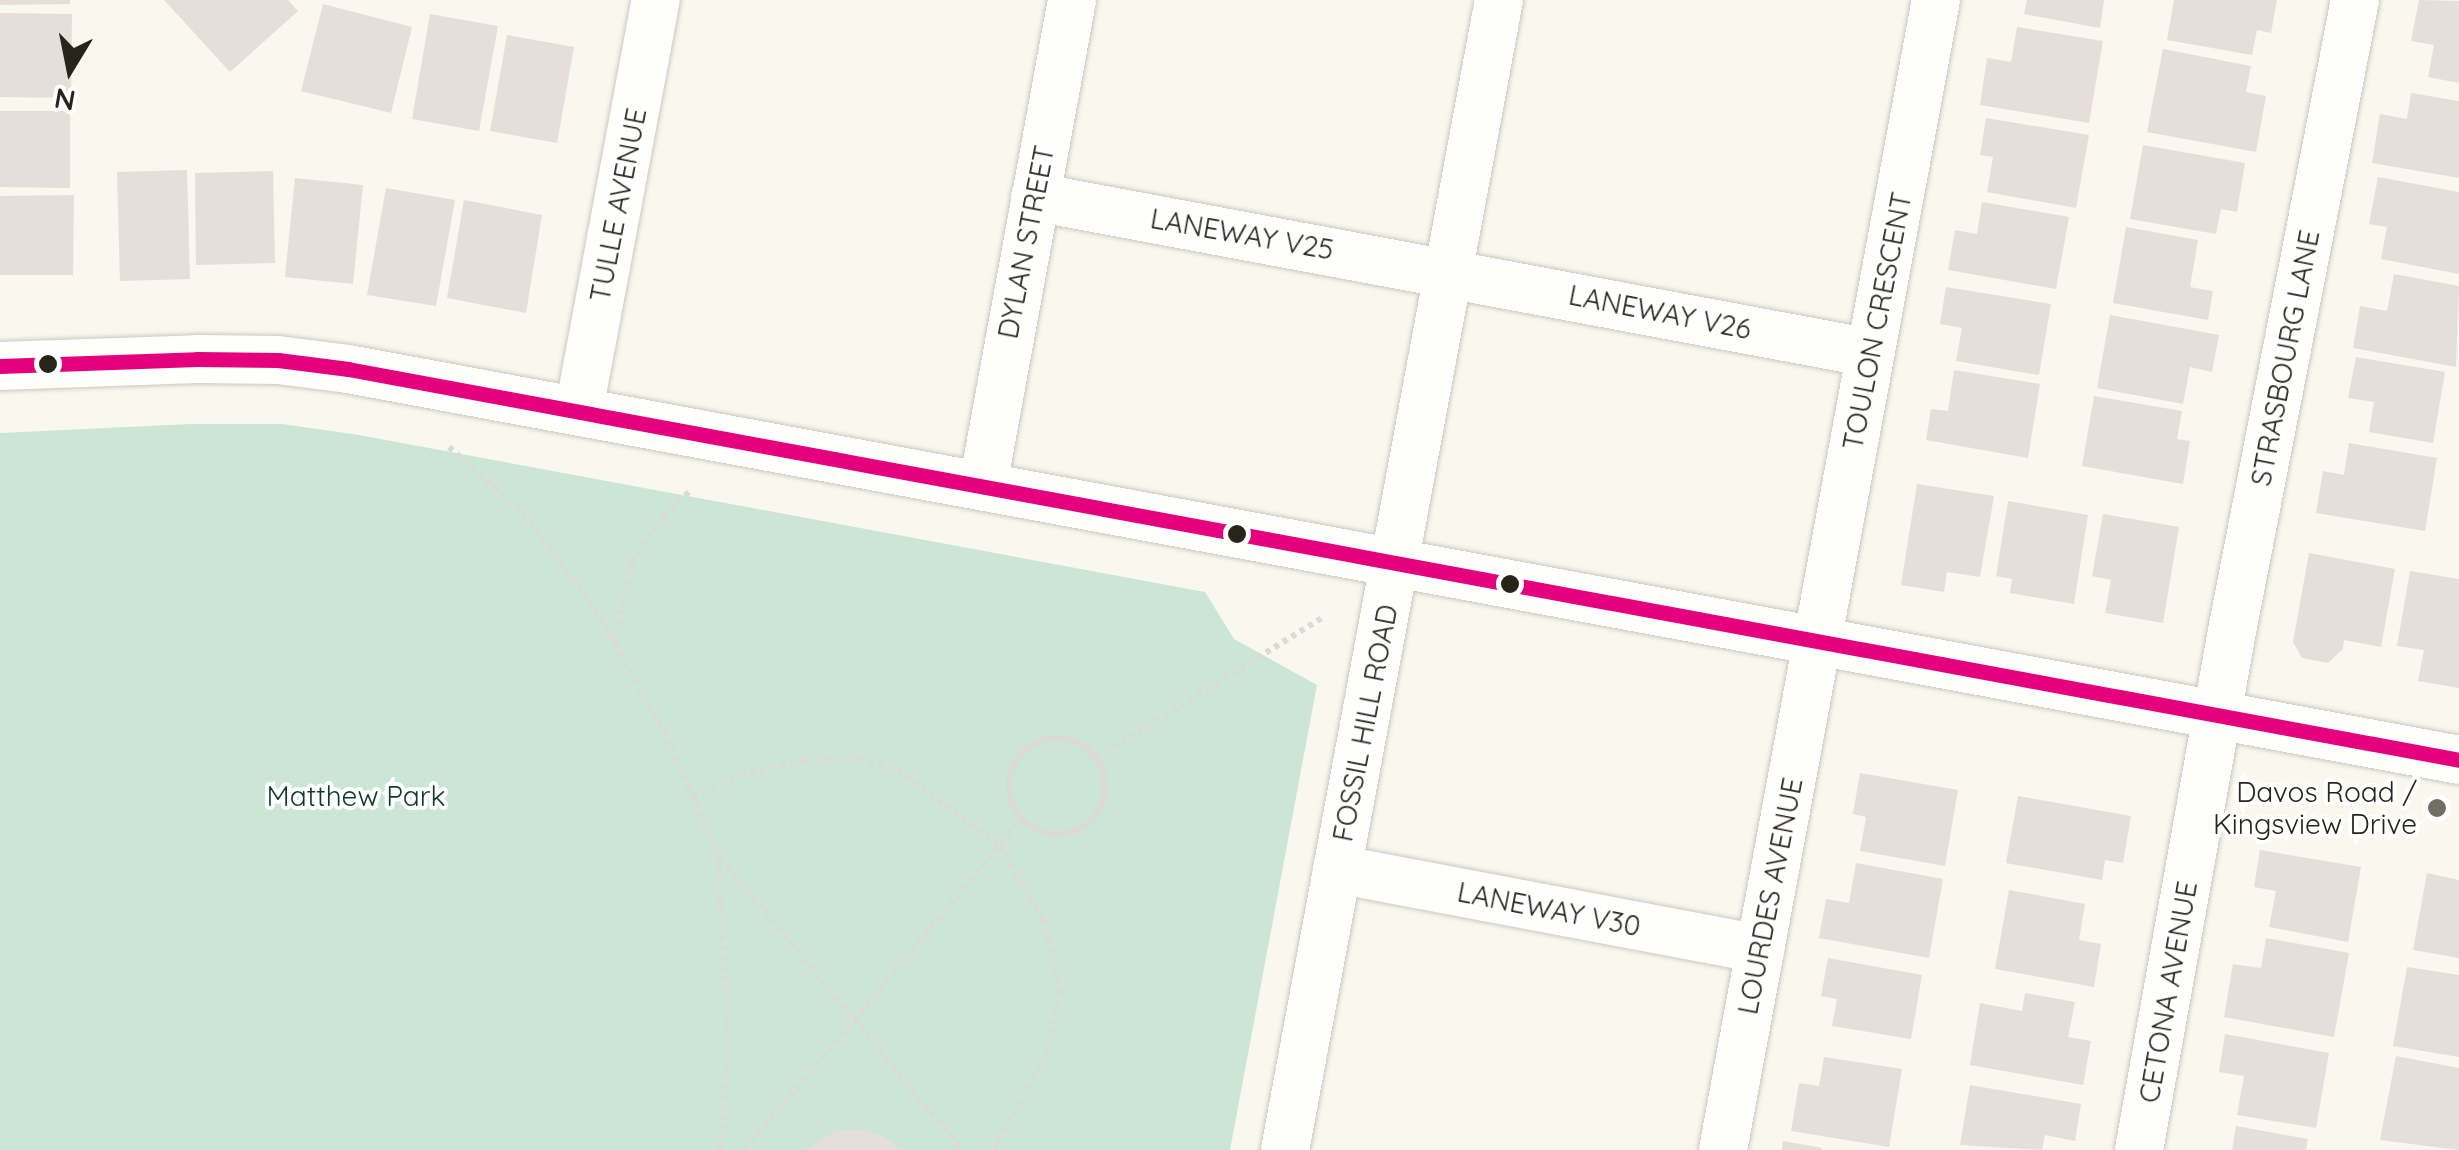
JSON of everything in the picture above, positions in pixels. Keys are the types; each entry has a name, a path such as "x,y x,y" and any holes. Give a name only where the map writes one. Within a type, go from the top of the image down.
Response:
{"street":[{"name":"TULLE AVENUE","path":"579,410 656,0"},
{"name":"DYLAN STREET","path":"982,484 1072,0"},
{"name":"FOSSIL HILL ROAD","path":"1285,1150 1499,0"},
{"name":"TOULON CRESCENT","path":"1817,642 1936,0"},
{"name":"STRASBOURG LANE","path":"2216,716 2354,0"},
{"name":"LANEWAY V25","path":"1035,197 1448,272"},
{"name":"LANEWAY V26","path":"1448,272 1872,353"},
{"path":"0,366 278,360 579,410 2459,760"},
{"name":"LOURDES AVENUE","path":"1723,1150 1817,642"},
{"name":"CETONA AVENUE","path":"2139,1150 2216,716"},
{"name":"LANEWAY V30","path":"1337,870 1761,949"}],"path":[{"path":"449,447 530,521 595,608 672,747 718,856 962,1150"},
{"path":"615,645 631,562 663,516 689,492"},
{"path":"1096,758 1323,617"},
{"path":"1065,738 1082,745 1096,758 1105,775 1104,795 1098,812 1084,826 1067,833 1048,833 1022,820 1010,796 1009,778 1016,760 1029,746 1046,739 1065,738"},
{"path":"693,797 741,776 806,760 860,758 898,770 1000,846 1043,919 1060,990 1046,1058 993,1150"},
{"path":"745,1150 1022,820"},
{"path":"718,856 729,1044 720,1150"}],"green space":[{"name":"Matthew Park","path":"282,424 359,435 1205,592 1234,639 1317,685 1230,1150 0,1150 0,433"}],"building":[{"path":"0,0 70,0 70,4 0,5"},
{"path":"164,0 288,0 298,11 230,72"},
{"path":"2027,0 2104,0 2100,28 2024,14"},
{"path":"2174,0 2277,0 2271,33 2257,30 2252,55 2167,40"},
{"path":"2419,0 2459,1 2459,83 2428,77 2434,45 2411,41"},
{"path":"323,4 412,27 391,113 301,91"},
{"path":"0,13 72,14 71,98 0,97"},
{"path":"430,14 498,26 479,131 412,119"},
{"path":"2017,27 2103,41 2089,123 1980,105 1987,58 2011,62"},
{"path":"507,35 574,47 557,143 490,131"},
{"path":"2163,49 2251,66 2246,92 2266,96 2256,152 2147,132"},
{"path":"2411,93 2459,101 2459,178 2372,163 2380,114 2407,119"},
{"path":"0,111 70,111 70,188 0,187"},
{"path":"1986,118 2089,135 2076,208 1987,192 1993,157 1980,155"},
{"path":"2143,145 2245,163 2237,212 2221,209 2216,234 2130,219"},
{"path":"187,170 190,279 120,281 117,172"},
{"path":"273,171 275,263 196,265 195,173"},
{"path":"2378,177 2459,192 2459,274 2381,259 2387,227 2369,224"},
{"path":"295,178 363,185 353,284 285,277"},
{"path":"386,188 455,200 436,306 367,295"},
{"path":"74,195 73,275 0,275 0,196"},
{"path":"464,200 542,215 526,313 447,298"},
{"path":"1982,202 2069,217 2056,289 1948,270 1955,230 1977,234"},
{"path":"2126,227 2198,240 2190,287 2213,291 2208,320 2113,303"},
{"path":"2394,274 2459,286 2456,367 2353,348 2360,306 2387,311"},
{"path":"1946,287 2051,304 2039,375 1956,361 1962,328 1940,324"},
{"path":"2110,315 2219,335 2212,372 2190,367 2183,404 2097,388"},
{"path":"2356,357 2445,372 2433,443 2369,432 2374,402 2348,398"},
{"path":"1954,370 2040,384 2028,458 1926,440 1931,409 1948,411"},
{"path":"2094,396 2182,411 2177,439 2190,441 2183,484 2082,466"},
{"path":"2349,443 2437,458 2425,531 2316,513 2323,471 2344,475"},
{"path":"1917,484 1994,496 1980,577 1947,572 1944,592 1901,585"},
{"path":"2008,501 2088,515 2074,604 2010,593 2012,579 1996,576"},
{"path":"2103,514 2179,527 2163,623 2105,613 2111,580 2092,576"},
{"path":"2309,553 2395,569 2381,647 2344,640 2343,649 2328,663 2302,658 2293,642"},
{"path":"2410,571 2459,579 2459,688 2418,681 2424,650 2397,646"},
{"path":"1860,773 1958,790 1945,866 1860,851 1866,817 1853,814"},
{"path":"2018,796 2131,816 2123,863 2105,860 2102,880 2006,863"},
{"path":"2260,850 2361,867 2348,942 2269,927 2276,891 2254,887"},
{"path":"1856,863 1943,879 1929,958 1819,938 1826,899 1849,903"},
{"path":"2427,873 2459,880 2459,958 2413,950"},
{"path":"2009,890 2085,904 2079,940 2101,944 2094,987 1995,969"},
{"path":"2266,938 2349,953 2334,1037 2224,1017 2233,964 2261,968"},
{"path":"1828,958 1922,975 1911,1039 1832,1026 1837,999 1821,996"},
{"path":"2407,967 2459,975 2459,1057 2393,1046"},
{"path":"2025,993 2075,1002 2068,1037 2091,1041 2083,1085 1970,1065 1980,1003 2022,1011"},
{"path":"2225,1034 2329,1053 2316,1128 2237,1115 2244,1076 2219,1072"},
{"path":"2396,1056 2459,1068 2459,1150 2380,1140"},
{"path":"1824,1057 1902,1069 1889,1147 1791,1131 1799,1083 1819,1086"},
{"path":"1970,1085 2081,1104 2075,1141 2045,1135 2042,1150 1960,1145"},
{"path":"2236,1126 2308,1139 2306,1150 2232,1150"},
{"path":"861,1129 885,1137 902,1150 805,1150 836,1131"},
{"path":"1783,1141 1822,1148 1822,1150 1782,1150"}],"transit line":[{"path":"0,366 197,359 278,360 348,369 2459,760"}],"place":[{"name":"Davos Road / Kingsview Drive","path":"2437,808"}]}
